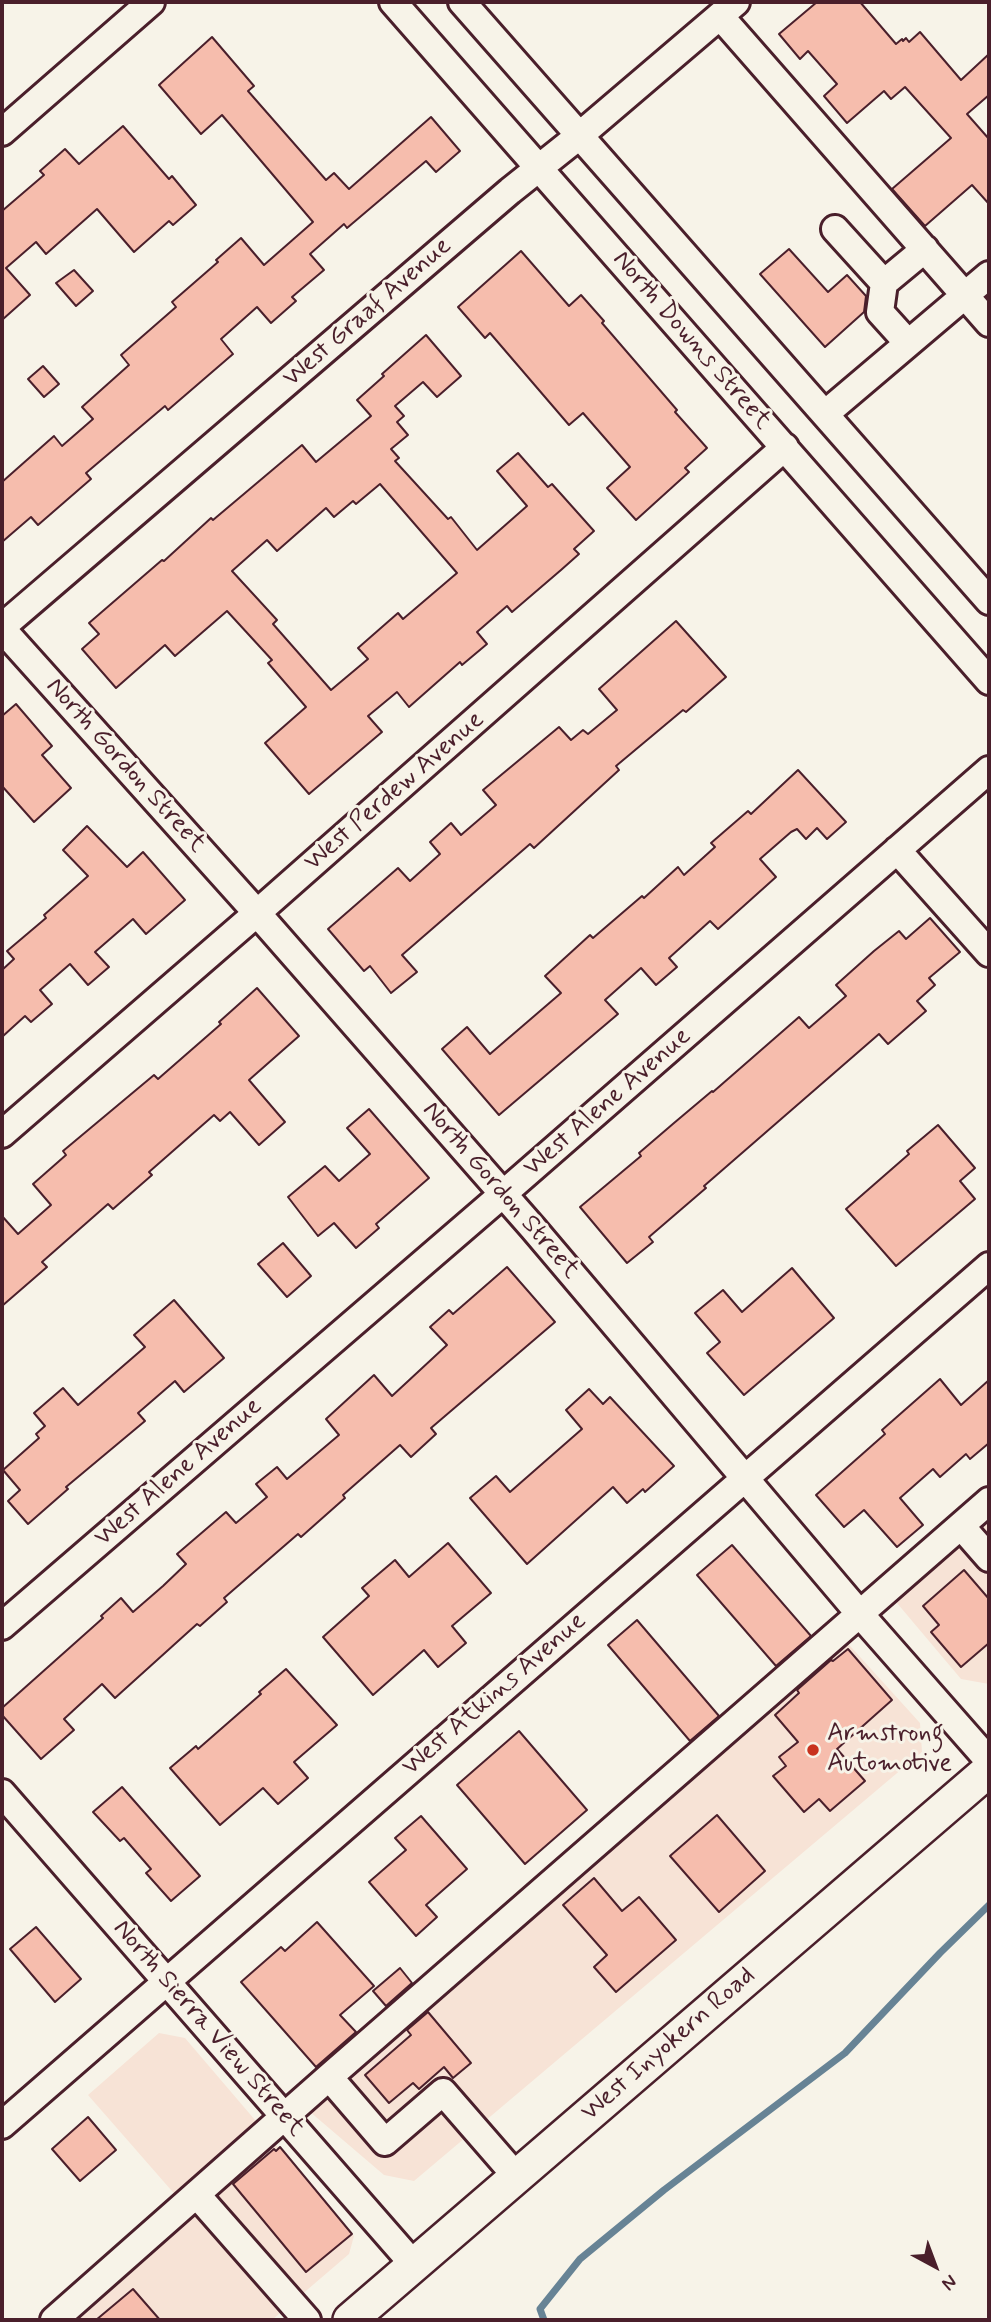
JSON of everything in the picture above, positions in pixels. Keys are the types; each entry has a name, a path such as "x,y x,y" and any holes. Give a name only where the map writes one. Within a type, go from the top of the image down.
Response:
{"main road":[{"name":"West Inyokern Road","path":"350,2320 989,1770"}],"street":[{"path":"2,132 150,2"},
{"name":"North Downs Street","path":"393,2 989,681"},
{"name":"North Downs Street","path":"461,2 989,601"},
{"path":"728,9 989,323"},
{"name":"West Graaf Avenue","path":"2,628 728,9"},
{"path":"835,229 884,283"},
{"path":"908,343 880,312 884,283 925,249"},
{"path":"825,414 989,275"},
{"name":"West Perdew Avenue","path":"2,1134 785,447"},
{"name":"North Gordon Street","path":"2,628 503,1194 859,1613 989,1761"},
{"name":"West Alene Avenue","path":"2,1626 989,770"},
{"path":"897,850 989,953"},
{"name":"West Atkins Avenue","path":"2,2125 989,1266"},
{"path":"54,2320 989,1501"},
{"path":"961,1525 989,1558"},
{"name":"North Sierra View Street","path":"2,1793 414,2265"},
{"path":"329,2077 385,2142 443,2092 516,2176"},
{"path":"197,2195 307,2320"}],"shaded area":[{"path":"989,1501 989,1684 961,1679 886,1590"},
{"path":"842,1637 920,1723 922,1752 414,2181 384,2175 302,2105"},
{"path":"159,2033 185,2038 354,2236 349,2254 272,2320 54,2320 185,2206 88,2095"}],"building":[{"path":"817,2 860,2 896,44 906,38 909,42 920,32 961,80 989,54 989,95 967,114 989,139 989,204 972,185 925,226 892,189 951,138 905,87 891,99 884,91 847,123 824,96 837,84 808,51 800,59 779,34"},
{"path":"212,37 254,86 248,91 326,180 334,173 349,189 431,117 460,151 436,172 426,161 347,228 344,224 310,254 324,270 292,297 296,301 271,323 257,307 221,339 233,354 168,410 165,406 86,473 91,479 38,525 31,517 2,542 2,482 54,436 62,446 93,419 82,407 129,365 121,355 176,307 172,302 241,238 264,265 313,222 222,115 201,134 159,85"},
{"path":"123,126 169,179 172,176 196,205 173,225 169,221 134,252 97,209 46,254 36,242 6,268 30,295 2,320 2,211 44,175 40,171 65,149 79,164"},
{"path":"789,249 828,292 847,275 866,296 864,312 825,347 760,274"},
{"path":"521,251 569,306 581,295 707,448 685,468 689,472 636,520 607,488 630,467 583,413 569,425 490,333 485,338 458,307"},
{"path":"74,270 93,291 76,306 56,283"},
{"path":"426,335 461,376 437,397 423,382 395,406 404,416 397,422 408,435 391,449 399,458 395,461 448,519 451,517 477,550 527,506 497,471 518,453 548,487 552,484 594,531 574,549 579,554 561,570 512,612 507,606 477,632 487,644 462,665 460,662 409,707 397,692 368,716 382,732 309,794 265,743 306,707 268,663 272,660 227,611 175,656 165,645 116,688 82,649 99,634 89,623 211,518 213,520 302,445 316,462 371,416 357,400 384,376 382,374","holes":["380,484 457,573 403,619 398,613 358,648 368,659 331,690 273,624 277,620 232,571 267,540 277,551 326,508 334,517 353,501 356,504"]},
{"path":"43,366 59,384 44,397 28,379"},
{"path":"676,621 726,677 616,766 619,770 534,848 530,844 402,955 417,972 391,993 370,966 364,971 328,929 398,868 410,881 440,854 430,842 451,823 461,835 496,805 483,790 559,727 571,740 583,730 588,734 617,710 599,689"},
{"path":"16,704 52,746 42,755 71,788 34,822 2,786 2,716"},
{"path":"798,770 846,822 827,839 817,828 806,839 797,829 791,832 760,859 776,877 718,929 710,921 669,958 677,967 656,985 641,968 605,1000 618,1014 499,1115 442,1049 467,1027 490,1054 561,993 545,976 590,935 593,938 678,867 684,875 715,847 711,843 748,811 751,814"},
{"path":"87,826 127,867 143,852 185,900 146,934 133,919 95,952 109,967 88,985 70,964 40,990 52,1004 31,1022 25,1016 2,1037 2,970 14,959 7,951 46,918 44,915 88,876 63,850"},
{"path":"930,918 960,952 929,978 935,985 917,1001 926,1011 888,1044 879,1034 704,1186 706,1188 649,1237 653,1242 627,1263 580,1207 641,1156 639,1153 799,1017 809,1028 846,996 836,985 874,951 899,931 906,939"},
{"path":"257,988 299,1036 249,1080 285,1122 259,1145 230,1112 220,1121 214,1115 149,1172 152,1175 113,1209 108,1204 42,1262 47,1267 2,1306 2,1216 18,1234 51,1205 33,1184 66,1155 63,1151 154,1075 158,1079 221,1024 219,1022"},
{"path":"369,1109 429,1178 376,1224 379,1228 356,1248 334,1223 318,1236 288,1197 325,1166 339,1181 370,1154 347,1128"},
{"path":"938,1125 975,1168 960,1181 975,1199 896,1266 846,1209"},
{"path":"283,1243 311,1276 287,1297 258,1264"},
{"path":"507,1267 555,1322 431,1428 436,1434 411,1457 400,1445 343,1495 345,1498 301,1537 298,1534 224,1598 227,1602 200,1626 197,1624 115,1698 102,1684 64,1719 74,1730 41,1759 2,1715 2,1708 103,1618 101,1616 121,1598 133,1612 163,1586 186,1564 177,1554 226,1512 236,1523 267,1497 256,1484 277,1467 287,1479 339,1435 326,1419 374,1375 392,1396 447,1345 430,1327 449,1310 453,1314"},
{"path":"792,1268 834,1318 744,1395 707,1353 720,1342 695,1313 723,1290 742,1312"},
{"path":"174,1300 224,1358 184,1392 175,1381 138,1413 145,1421 66,1487 68,1489 28,1524 8,1501 20,1490 3,1470 39,1438 36,1434 45,1426 34,1413 63,1388 78,1405 145,1347 134,1335"},
{"path":"940,1379 961,1405 989,1380 989,1443 970,1459 966,1454 940,1477 933,1469 900,1498 923,1525 897,1547 864,1510 844,1527 816,1495 885,1434 882,1430"},
{"path":"589,1389 603,1404 610,1397 674,1466 645,1492 643,1489 627,1503 613,1487 527,1564 470,1498 496,1476 510,1492 582,1429 566,1410"},
{"path":"448,1543 491,1593 452,1626 466,1643 438,1667 424,1650 373,1695 323,1637 369,1596 362,1588 395,1560 409,1577"},
{"path":"732,1545 811,1636 776,1666 697,1575"},
{"path":"964,1570 989,1599 989,1643 961,1667 931,1632 939,1625 923,1606"},
{"path":"637,1620 719,1716 690,1741 608,1645"},
{"path":"848,1649 892,1700 837,1749 865,1781 830,1811 819,1799 804,1812 773,1776 786,1766 779,1757 798,1742 775,1715 799,1693 797,1690"},
{"path":"286,1669 337,1725 294,1762 308,1778 278,1804 263,1788 220,1825 170,1768 196,1746 198,1749"},
{"path":"519,1731 587,1810 525,1864 457,1785"},
{"path":"122,1787 200,1876 171,1901 146,1873 151,1869 124,1838 120,1841 93,1812"},
{"path":"717,1815 765,1871 719,1912 670,1856"},
{"path":"421,1816 467,1869 426,1905 437,1917 416,1936 369,1882 406,1850 395,1838"},
{"path":"594,1878 622,1911 639,1897 676,1940 616,1992 594,1967 607,1955 563,1905"},
{"path":"317,1922 374,1986 340,2015 356,2032 316,2067 241,1982 281,1947 285,1951"},
{"path":"36,1927 81,1979 55,2002 10,1949"},
{"path":"400,1968 412,1983 386,2006 373,1991"},
{"path":"428,2012 471,2063 453,2078 444,2067 419,2089 413,2083 389,2103 365,2075 411,2035 407,2030"},
{"path":"88,2117 116,2150 80,2181 52,2149"},
{"path":"280,2147 352,2234 306,2272 233,2184 274,2149 276,2151"},
{"path":"133,2289 160,2320 96,2320"}],"waterway":[{"path":"544,2320 540,2309 580,2259 664,2190 845,2053 989,1905"}],"place":[{"name":"Armstrong Automotive","path":"813,1750"}]}
